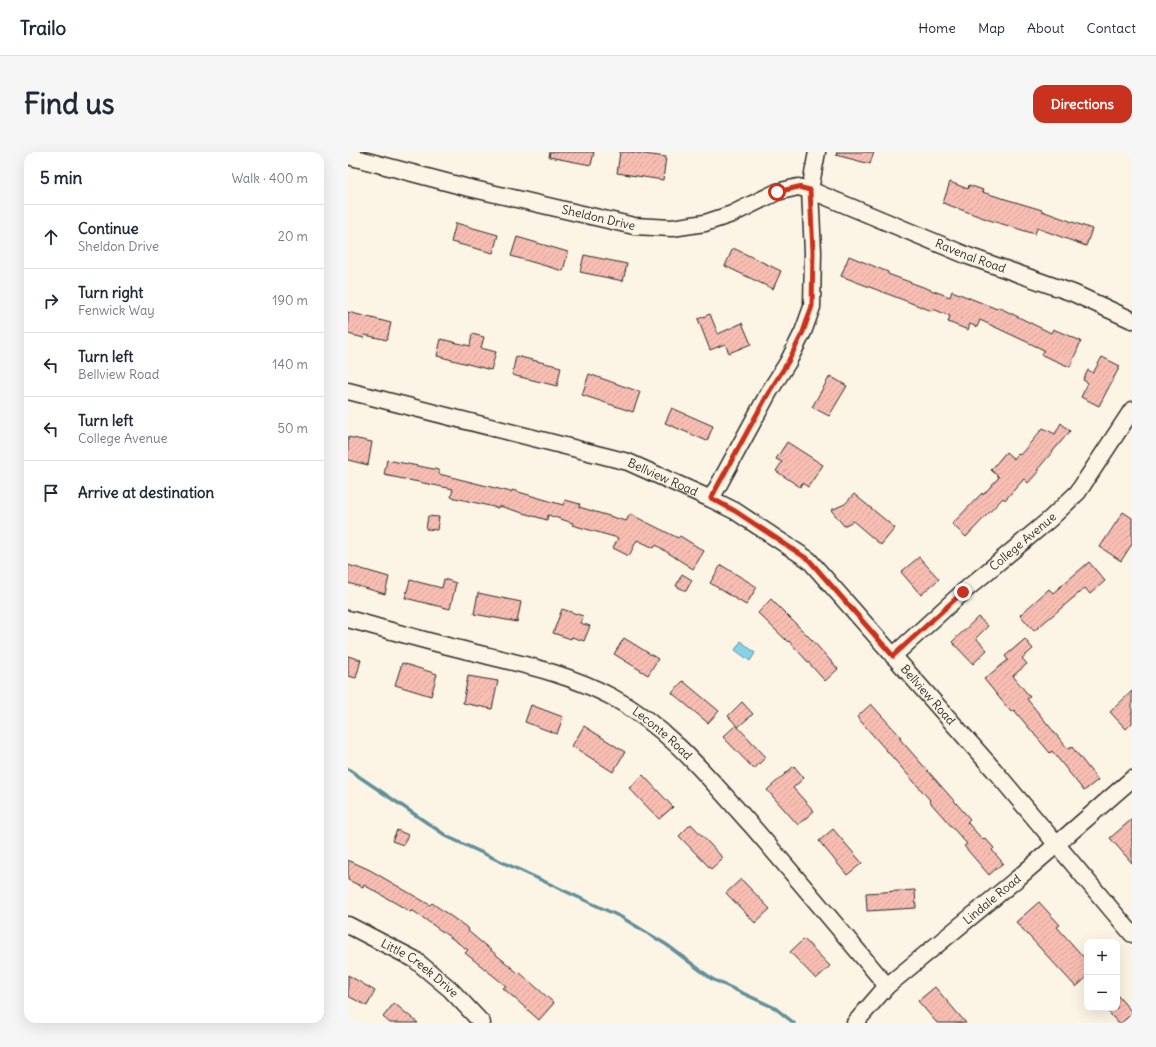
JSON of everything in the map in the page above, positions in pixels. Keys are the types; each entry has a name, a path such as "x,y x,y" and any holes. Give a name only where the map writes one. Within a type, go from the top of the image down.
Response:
{"street":[{"path":"711,498 769,392 788,362 803,332 812,306 813,252 810,190 817,152"},
{"name":"Sheldon Drive","path":"348,156 465,187 634,226 672,228 706,223 732,214 777,192 798,187 810,190"},
{"name":"Ravenal Road","path":"810,190 968,256 1072,292 1132,320"},
{"name":"Bellview Road","path":"348,391 628,462 711,498 735,511 809,560 989,765 1132,934"},
{"name":"College Avenue","path":"893,656 963,592 1050,519 1078,492 1132,410"},
{"name":"Leconte Road","path":"348,619 456,648 536,667 574,679 613,697 648,721 681,748 795,876 887,986"},
{"name":"Lindale Road","path":"855,1023 887,986 1056,845 1132,779"},
{"name":"Little Creek Drive","path":"348,925 414,959 450,989 482,1023"}],"water":[{"path":"741,641 755,653 750,661 735,650"}],"building":[{"path":"550,152 594,152 591,165 549,157"},
{"path":"620,152 666,157 663,180 617,173"},
{"path":"837,152 874,152 870,164 836,155"},
{"path":"950,182 968,189 969,185 983,190 982,192 1042,210 1092,229 1086,246 1037,228 1035,234 989,220 943,203"},
{"path":"456,223 498,235 493,253 451,242"},
{"path":"517,237 568,252 563,271 511,256"},
{"path":"733,248 781,271 773,289 725,266"},
{"path":"584,255 627,264 623,281 580,272"},
{"path":"849,256 888,272 888,274 950,297 952,291 997,309 998,307 1051,333 1053,329 1081,341 1070,367 1042,355 1044,350 980,320 977,327 970,324 968,330 948,322 950,316 933,309 932,311 841,276"},
{"path":"348,312 391,323 387,340 365,335 364,338 348,334"},
{"path":"710,314 718,334 742,323 751,344 729,353 725,344 710,350 698,319"},
{"path":"472,334 484,337 481,348 496,352 491,370 437,356 441,339 470,346"},
{"path":"516,356 561,367 557,386 512,375"},
{"path":"1102,357 1120,366 1099,406 1081,397 1088,383 1083,380 1088,370 1093,373"},
{"path":"589,374 640,392 633,412 582,395"},
{"path":"830,376 847,386 829,416 812,407"},
{"path":"672,408 713,426 707,441 665,423"},
{"path":"1061,423 1070,431 1028,483 1024,479 1005,500 1003,498 966,537 952,524 982,493 983,495 999,477 991,470 1006,452 1014,459 1018,454 1020,455 1043,428 1055,434"},
{"path":"348,437 372,442 368,465 348,460"},
{"path":"787,442 823,465 808,487 802,483 800,487 776,471 782,462 776,459"},
{"path":"387,460 439,470 439,474 511,492 512,490 563,505 565,500 580,504 579,507 626,521 630,514 678,538 680,536 704,551 693,569 656,545 654,548 637,540 629,556 613,548 618,538 572,525 573,523 548,515 547,520 499,506 498,508 451,497 453,489 384,475"},
{"path":"854,494 895,528 881,545 853,521 844,526 831,510 845,504"},
{"path":"1123,512 1132,518 1132,544 1121,561 1100,547"},
{"path":"428,516 439,517 437,530 426,529"},
{"path":"919,557 939,579 921,595 901,572"},
{"path":"1089,562 1105,581 1090,594 1085,588 1034,631 1020,615 1049,589 1053,593"},
{"path":"348,565 389,577 385,594 348,583"},
{"path":"721,565 757,587 746,605 710,583"},
{"path":"682,574 692,580 686,591 676,586"},
{"path":"444,579 456,583 450,609 405,598 410,580 442,588"},
{"path":"478,593 521,602 517,622 474,614"},
{"path":"771,599 812,640 838,669 825,681 789,641 788,642 758,613"},
{"path":"562,609 583,616 580,623 590,626 584,641 572,637 571,639 553,633"},
{"path":"978,617 988,626 976,638 987,650 973,664 952,642"},
{"path":"624,638 658,659 648,675 614,654"},
{"path":"1025,639 1033,649 1022,658 1027,664 1013,676 1030,697 1027,699 1068,749 1072,747 1098,780 1084,791 1052,751 1050,753 1014,710 1011,712 984,679 1008,660 1005,656"},
{"path":"348,656 361,660 356,678 348,676"},
{"path":"402,663 437,674 431,696 395,685"},
{"path":"468,676 498,681 492,709 463,703"},
{"path":"683,681 719,711 708,723 672,693"},
{"path":"1132,691 1132,723 1126,729 1110,712"},
{"path":"742,702 753,714 738,727 728,716"},
{"path":"871,704 901,737 899,738 970,819 967,822 983,840 985,838 994,848 992,850 1003,863 989,875 964,846 967,844 857,717"},
{"path":"531,705 563,717 557,734 525,722"},
{"path":"736,725 766,757 754,769 723,737"},
{"path":"584,726 625,752 613,772 572,746"},
{"path":"794,766 804,778 793,788 814,811 798,825 767,790"},
{"path":"643,775 673,807 659,819 629,788"},
{"path":"1132,819 1132,863 1110,838"},
{"path":"691,824 723,858 711,869 679,836"},
{"path":"833,829 862,863 847,875 819,841"},
{"path":"397,830 408,835 403,845 392,841"},
{"path":"348,860 370,870 430,905 432,903 469,929 468,931 518,973 519,972 554,1003 539,1020 503,988 506,986 465,953 468,950 412,910 411,912 364,885 363,887 348,880"},
{"path":"741,879 770,909 755,923 726,893"},
{"path":"915,890 916,908 867,911 866,893"},
{"path":"1039,902 1060,925 1057,927 1084,958 1084,980 1076,987 1016,922"},
{"path":"804,939 830,966 816,979 790,952"},
{"path":"348,975 375,991 367,1006 348,996"},
{"path":"935,987 966,1023 937,1023 918,1001"},
{"path":"1120,998 1132,1012 1132,1014 1121,1023 1118,1023 1108,1011 1120,1011"},
{"path":"394,1003 418,1023 390,1023 383,1017"}],"waterway":[{"path":"348,769 448,837 621,917 667,945 712,979 775,1008 794,1023"}],"route":[{"path":"777,192 798,187 810,190 813,252 812,306 803,332 788,362 769,392 711,498 735,511 809,560 893,656 963,592"}]}
